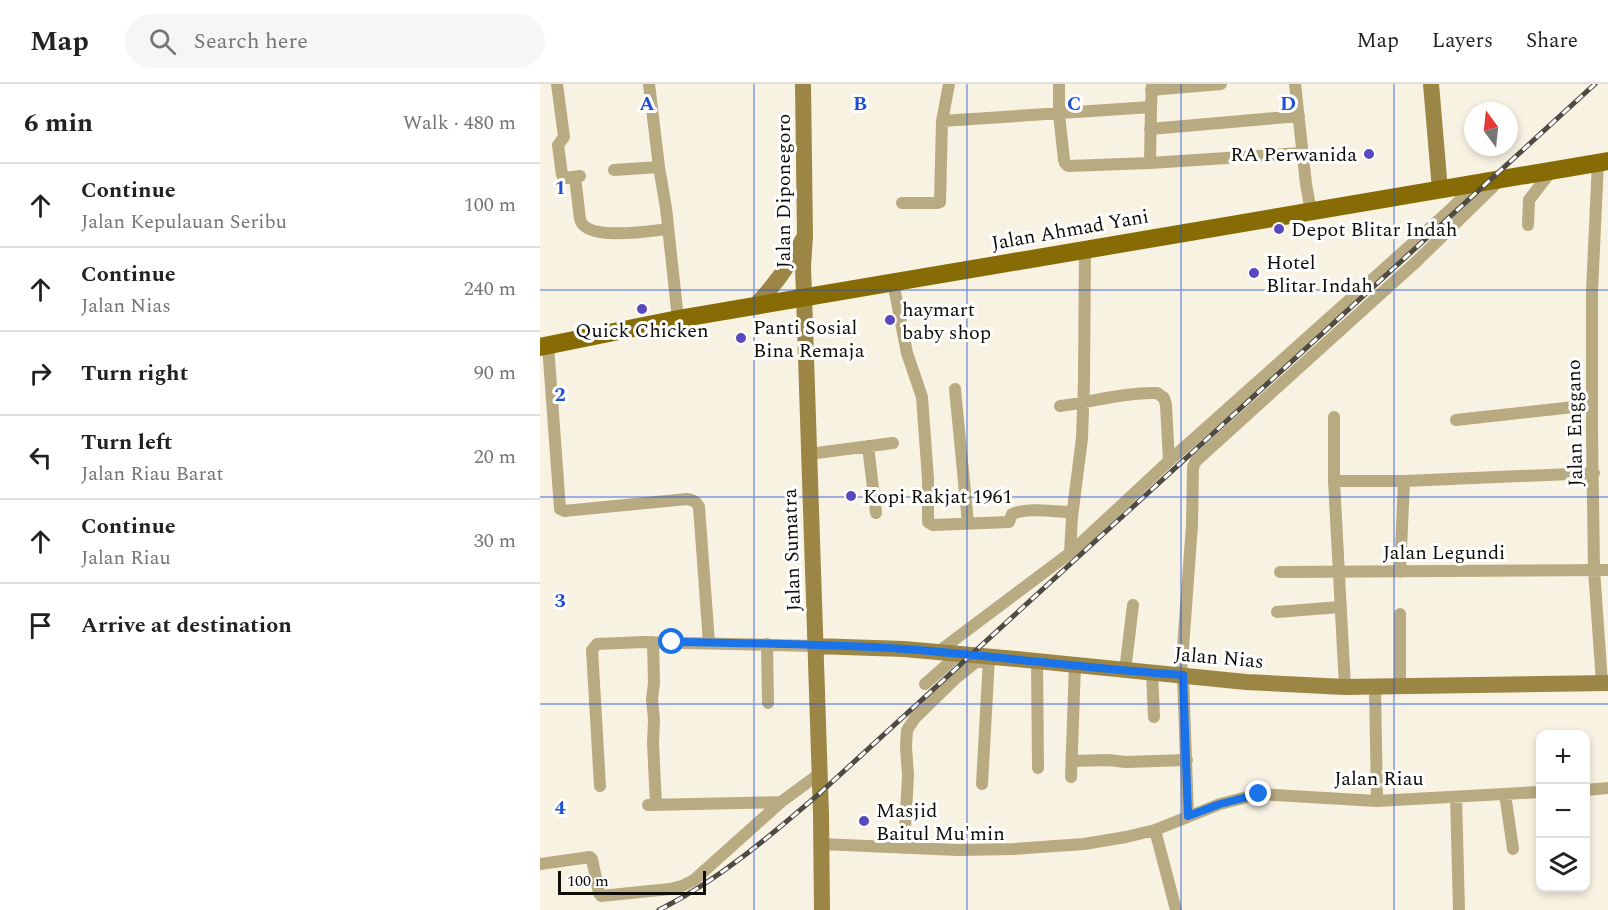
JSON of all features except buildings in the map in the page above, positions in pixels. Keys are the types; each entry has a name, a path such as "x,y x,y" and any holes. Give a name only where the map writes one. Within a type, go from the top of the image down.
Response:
{"main road":[{"name":"Jalan Diponegoro","path":"803,84 805,297"},
{"path":"1431,84 1439,178"},
{"name":"Jalan Ahmad Yani","path":"544,346 678,319 1085,249 1310,206 1439,178 1477,183 1603,161"},
{"path":"754,306 786,270 805,236"},
{"name":"Jalan Sumatra","path":"805,297 809,454 826,645 819,774 826,844 822,910"},
{"name":"Jalan Nias","path":"826,645 938,652 989,659 1037,661 1246,682 1345,687 1605,683"}],"street":[{"path":"556,84 564,137 558,145 562,175 564,178 578,176 581,224 608,234 668,230"},
{"path":"649,84 678,319"},
{"path":"902,203 940,202 942,121 949,84"},
{"path":"1059,84 1059,114 1066,165 1150,164 1302,153"},
{"path":"1150,164 1152,87 1221,84"},
{"path":"1295,84 1310,206"},
{"path":"942,121 1151,107"},
{"path":"1150,129 1299,116"},
{"name":"Jalan Enggano","path":"1603,161 1592,291 1592,405 1594,570 1605,683"},
{"path":"614,170 659,166"},
{"path":"1528,225 1529,200 1552,170"},
{"path":"1188,816 1182,675 1192,525 1193,467 1196,461 1417,261 1502,178"},
{"path":"938,652 1070,553 1169,461 1450,210 1477,183"},
{"path":"1070,553 1072,512 1083,438 1085,249"},
{"path":"893,282 907,353 922,397 928,479 928,522 933,525 1009,522 1012,514 1015,513 1042,509 1047,512 1072,512"},
{"path":"544,346 560,509 564,511 687,499 696,502 699,507 709,643"},
{"path":"955,389 968,523"},
{"path":"1060,406 1140,393 1161,394 1166,405 1169,461"},
{"path":"1456,420 1592,405"},
{"path":"1334,417 1334,481 1345,687"},
{"path":"809,454 893,443"},
{"path":"868,446 876,513"},
{"path":"1334,481 1404,481 1594,473"},
{"path":"1400,572 1404,481"},
{"name":"Jalan Legundi","path":"1280,572 1608,570"},
{"path":"1125,671 1133,605"},
{"path":"1277,612 1340,607"},
{"path":"1400,614 1401,685"},
{"path":"654,642 652,805 781,802"},
{"path":"600,786 592,650 597,644 654,642 826,645"},
{"path":"767,644 768,703"},
{"path":"925,684 959,654"},
{"path":"904,848 908,775 907,730 920,713 956,678 976,662 989,659 982,784"},
{"path":"1037,661 1038,768"},
{"path":"1071,777 1075,665"},
{"path":"1152,672 1154,717"},
{"path":"1375,687 1377,801"},
{"path":"1072,760 1126,762 1187,760"},
{"path":"540,864 590,857 601,896 682,886 694,880 781,802 819,774"},
{"path":"1590,790 1608,788"},
{"name":"Jalan Riau","path":"826,844 958,850 1084,844 1126,837 1157,839 1188,816 1220,804 1259,794 1377,801 1536,792"},
{"path":"1504,794 1513,849"},
{"path":"1456,797 1459,910"},
{"path":"1157,839 1176,910"}],"railway":[{"path":"659,910 723,871 820,793 1595,84"}],"place":[{"name":"RA Perwanida","path":"1369,154"},
{"name":"Depot Blitar Indah","path":"1279,229"},
{"name":"Hotel Blitar Indah","path":"1254,273"},
{"name":"Quick Chicken","path":"642,309"},
{"name":"haymart baby shop","path":"890,320"},
{"name":"Panti Sosial Bina Remaja","path":"741,338"},
{"name":"Kopi Rakjat 1961","path":"851,496"},
{"name":"Masjid Baitul Mu'min","path":"864,821"}],"route":[{"path":"672,642 904,649 1183,675 1188,816 1220,804 1259,794"}]}
